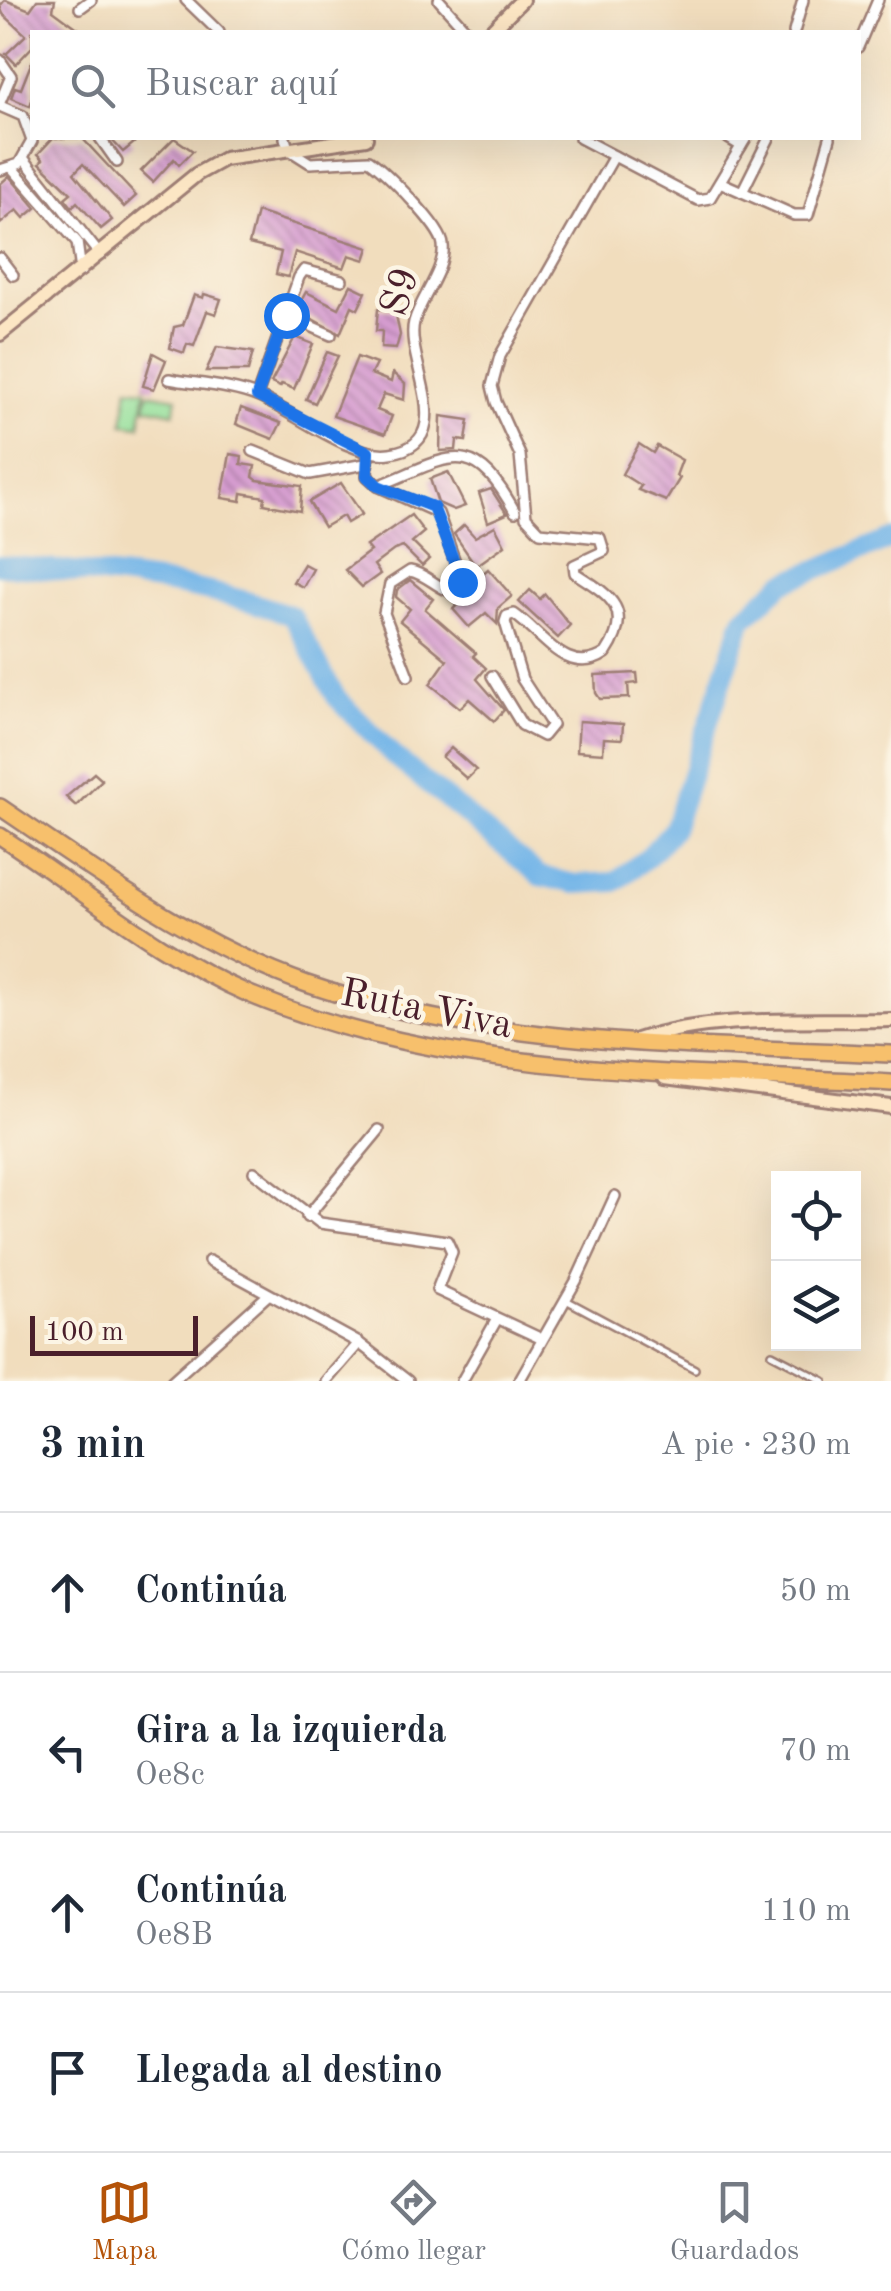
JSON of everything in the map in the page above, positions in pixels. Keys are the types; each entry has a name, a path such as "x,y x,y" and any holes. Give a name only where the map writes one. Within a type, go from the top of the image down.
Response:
{"highway":[{"name":"Ruta Viva","path":"0,807 179,925 304,983 399,1011 481,1027 891,1054"},
{"name":"Ruta Viva","path":"0,836 156,943 247,993 398,1042 493,1057 609,1068 891,1084"}],"main road":[{"path":"492,30 522,0"},
{"path":"0,334 197,174 224,159 286,143 334,140"},
{"path":"637,1040 661,1032 746,1024 891,1020"},
{"path":"609,1068 692,1084 891,1107"}],"street":[{"path":"80,8 91,0"},
{"path":"186,0 218,30"},
{"path":"439,0 466,30"},
{"path":"795,30 803,0"},
{"path":"861,40 878,0"},
{"path":"0,60 11,76 0,104 23,116 30,125"},
{"path":"0,170 12,168 24,159 32,140"},
{"path":"101,140 117,162"},
{"path":"584,140 698,200 710,198 722,183 744,142"},
{"path":"742,192 768,140"},
{"path":"722,183 794,215 808,215 829,140"},
{"name":"S9","path":"286,143 310,163 369,160 444,243 412,332 427,398 422,431 406,448 389,454 368,452"},
{"path":"492,676 522,724 533,735 542,736 552,725 522,678 505,622 507,616 514,614 559,654 577,662 606,653 617,631 617,607 612,598 575,573 574,566 604,551 600,538 540,532 526,517 520,455 492,386 500,356 614,156"},
{"path":"24,159 100,256"},
{"path":"12,168 77,242 81,272"},
{"path":"0,258 13,275"},
{"path":"257,396 304,270 342,280"},
{"path":"286,315 331,335"},
{"path":"170,379 257,396 368,452 367,476 378,486 438,513 462,582 458,592 450,592 425,574 410,571 390,584 384,613 408,676"},
{"path":"253,450 310,474 365,464"},
{"path":"378,486 454,456 494,473 515,512"},
{"path":"307,1216 379,1130"},
{"path":"254,1172 307,1216 335,1227 448,1241 452,1252 437,1290 542,1339"},
{"path":"519,1381 566,1300 616,1196"},
{"path":"209,1261 359,1344 408,1381"},
{"path":"172,1381 268,1295"},
{"path":"462,1381 497,1318"},
{"path":"326,1381 359,1344"}],"lane":[{"path":"566,1300 695,1369"},
{"path":"772,1354 824,1381"}],"green space":[{"path":"128,388 146,390 140,426 123,424"},
{"path":"148,393 177,398 174,413 145,407"}],"building":[{"path":"5,0 30,10 37,0 55,0 53,10 80,30 30,30 30,49 16,64 6,54 26,35 3,14 0,6"},
{"path":"30,66 30,106 11,98 15,87 21,89"},
{"path":"51,140 84,140 136,196 124,207 83,164 74,173 112,220 101,229 77,202 72,207 65,198 71,193 40,163 43,159 38,154"},
{"path":"112,140 134,143 123,152"},
{"path":"172,140 193,151 179,165 174,159 153,182 141,171"},
{"path":"9,176 36,208 24,218 17,210 0,224 0,184"},
{"path":"257,212 369,248 365,260 349,255 344,268 295,252 288,277 276,274 281,252 249,244"},
{"path":"351,285 366,292 358,309 352,306 340,334 296,310 306,292 339,308"},
{"path":"204,294 221,299 216,314 207,311 194,346 187,344 184,353 170,348 174,327 183,325 194,295 203,298"},
{"path":"378,309 395,310 400,335 396,349 381,348 382,331 376,331"},
{"path":"295,337 313,344 294,389 282,384 280,387 271,383"},
{"path":"217,347 253,352 248,371 206,371"},
{"path":"327,352 338,356 315,403 306,399"},
{"path":"153,353 166,360 154,389 143,386"},
{"path":"357,357 376,364 371,374 391,382 393,373 405,384 404,400 384,394 377,410 392,416 385,434 333,416"},
{"path":"241,408 281,423 273,439 236,424"},
{"path":"441,416 469,420 466,441 457,440 456,450 440,451"},
{"path":"639,444 653,453 657,446 682,460 676,476 680,478 666,501 638,490 641,486 622,474"},
{"path":"230,454 242,456 241,464 255,466 253,477 257,480 302,486 300,511 264,504 265,497 242,493 241,501 222,498"},
{"path":"448,472 465,506 454,510 438,503 430,479"},
{"path":"341,483 362,514 347,523 343,516 324,527 309,502"},
{"path":"491,489 507,514 488,522 479,493"},
{"path":"411,515 424,532 412,542 429,559 422,566 403,547 394,550 374,565 380,574 362,587 345,570 370,551 366,546"},
{"path":"464,525 475,537 495,526 505,545 476,566 454,534"},
{"path":"304,564 313,569 303,587 293,582"},
{"path":"488,569 512,596 498,608 497,624 486,613 469,627 453,609 484,581 480,576"},
{"path":"410,580 433,599 425,609 476,653 473,656 486,668 477,679 504,710 494,721 469,699 460,708 430,684 447,660 400,621 410,609 396,597 397,590"},
{"path":"530,590 540,599 545,594 570,625 558,638 519,602"},
{"path":"637,673 638,683 628,684 629,698 600,699 596,693 595,675"},
{"path":"579,721 623,724 622,739 604,738 603,753 577,751"},
{"path":"451,748 476,770 467,779 442,757"},
{"path":"94,773 102,780 76,806 66,797"}],"waterway":[{"path":"0,565 185,587 292,616 336,697 395,757 540,876 575,884 615,882 648,857 673,829 743,619 783,583 891,539"}],"route":[{"path":"286,315 257,396 368,452 367,476 378,486 433,507 462,582"}]}
